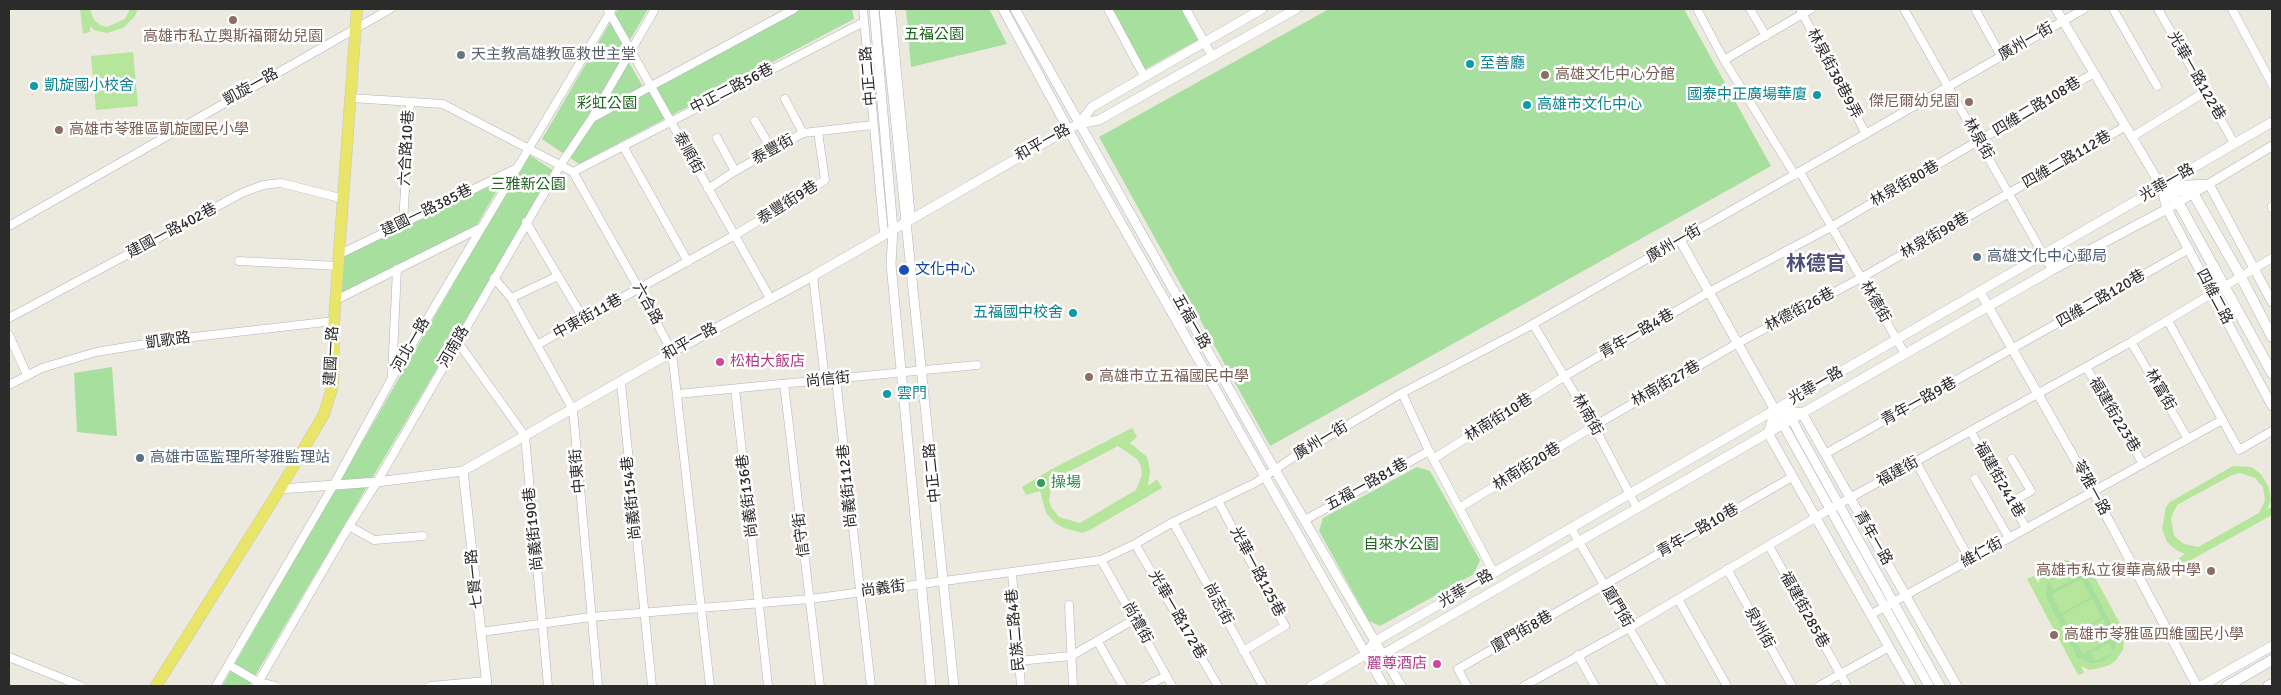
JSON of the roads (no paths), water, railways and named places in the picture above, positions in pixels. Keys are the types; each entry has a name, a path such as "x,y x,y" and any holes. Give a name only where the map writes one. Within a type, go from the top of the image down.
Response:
{"main road":[{"name":"建國一路","path":"156,686 280,489 324,414 333,385 334,321 357,9"},
{"path":"2161,186 2193,193 2241,277 2272,337"},
{"name":"四維二路","path":"2161,186 2178,202 2226,286 2272,373"},
{"path":"2227,686 2272,660"},
{"path":"2268,686 2272,684"}],"street":[{"name":"凱旋一路","path":"9,226 390,9"},
{"name":"河南路","path":"257,684 349,526 377,482 526,222 561,164 592,118 655,9"},
{"path":"592,118 794,9"},
{"name":"中正二路","path":"863,9 884,234 891,261 931,686"},
{"name":"中正二路","path":"874,9 893,229 891,261"},
{"name":"中正二路","path":"884,9 908,220 954,686"},
{"name":"中正二路","path":"891,9 908,220"},
{"name":"五福一路","path":"1003,9 1068,129 1384,686"},
{"name":"五福一路","path":"1014,9 1275,469 1401,686"},
{"path":"1108,9 1144,76"},
{"name":"和平一路","path":"1078,124 1092,107 1262,9"},
{"name":"和平一路","path":"280,489 377,482 463,471 621,383 672,352 813,276 1068,129 1078,124 1100,120 1296,9"},
{"name":"林德街","path":"1697,9 1724,60 1831,227 1905,354"},
{"path":"1750,9 1766,36"},
{"path":"1724,60 1766,36 1801,11 1811,9"},
{"name":"林泉街","path":"1904,9 2052,270"},
{"path":"1975,9 2001,56"},
{"name":"四維二路","path":"2056,9 2161,186 2167,209 2272,406"},
{"name":"廣州一街","path":"1264,477 1402,393 1533,324 2084,9"},
{"path":"2113,9 2157,86"},
{"name":"光華一路122巷","path":"2158,9 2234,144"},
{"path":"2232,9 2272,84"},
{"name":"泰順街","path":"609,10 770,298"},
{"name":"河北一路","path":"216,686 514,168 530,148 609,10"},
{"path":"1188,10 1212,56"},
{"name":"林泉街38巷9弄","path":"1801,11 1866,134"},
{"name":"中正二路56巷","path":"573,172 864,22"},
{"name":"四維二路108巷","path":"1979,142 2094,73"},
{"path":"2132,137 2206,92"},
{"name":"六合路","path":"351,98 443,104 561,164 573,172 640,289 672,352 710,686"},
{"path":"785,99 803,133"},
{"name":"六合路10巷","path":"403,224 410,102"},
{"path":"755,121 772,150"},
{"name":"光華一路","path":"1312,686 1365,655 1374,642 2272,122"},
{"name":"泰豐街","path":"708,188 803,133 873,125"},
{"name":"四維二路112巷","path":"2009,194 2126,126"},
{"name":"泰豐街9巷","path":"735,235 825,180 818,132"},
{"path":"716,138 735,171"},
{"name":"林泉街80巷","path":"1709,292 1831,227 1979,142"},
{"path":"623,146 688,262"},
{"name":"光華一路","path":"1382,656 2052,270 2167,209 2272,146"},
{"name":"建國一路385巷","path":"340,254 514,168"},
{"name":"建國一路402巷","path":"9,318 242,193 263,185 281,183 344,199"},
{"path":"2161,186 2209,184 2272,302"},
{"name":"林泉街98巷","path":"1861,278 2009,194"},
{"path":"526,222 583,318"},
{"path":"336,300 480,228"},
{"name":"中東街11巷","path":"537,345 735,235"},
{"name":"青年一路","path":"1680,240 1776,409 1782,424 1830,509 1940,686"},
{"name":"四維二路120巷","path":"2012,350 2189,248"},
{"name":"福建街","path":"1524,686 1533,684 1830,509 2131,342 2272,258"},
{"path":"239,261 339,266"},
{"path":"392,378 398,269"},
{"path":"511,298 558,276"},
{"path":"813,276 825,380"},
{"name":"中東街","path":"494,278 511,298 573,410 598,686"},
{"name":"林德街26巷","path":"1738,343 1861,278"},
{"name":"青年一路4巷","path":"1565,376 1709,292"},
{"name":"苓雅一路","path":"1980,292 2093,491 2197,686"},
{"path":"2168,320 2239,450 2272,431"},
{"name":"凱歌路","path":"9,385 63,361 96,352 176,339 334,321"},
{"name":"林南街","path":"1533,324 1594,426 1638,508"},
{"path":"9,335 28,375"},
{"path":"457,341 524,436"},
{"name":"林富街","path":"2131,342 2188,439"},
{"name":"林南街27巷","path":"1594,426 1738,343"},
{"name":"青年一路9巷","path":"1825,454 2012,350"},
{"name":"尚信街","path":"678,394 977,365"},
{"name":"福建街223巷","path":"2086,367 2143,464"},
{"name":"林南街10巷","path":"1433,459 1565,376"},
{"name":"尚義街112巷","path":"836,379 870,686"},
{"name":"尚義街154巷","path":"621,383 652,686"},
{"name":"信守街","path":"784,384 820,686"},
{"name":"尚義街136巷","path":"735,389 768,686"},
{"path":"1402,393 1428,451 1494,573"},
{"path":"1802,413 1776,409 1768,433 1911,686"},
{"name":"青年一路","path":"1776,409 1792,419 1839,504 1929,686"},
{"name":"青年一路","path":"1802,413 1955,686"},
{"name":"維仁街","path":"1870,615 2222,420"},
{"name":"林南街20巷","path":"1460,508 1594,426"},
{"name":"福建街241巷","path":"1971,432 2026,528"},
{"name":"尚義街190巷","path":"524,436 548,686"},
{"name":"五福一路81巷","path":"1305,520 1428,451"},
{"path":"2011,502 2031,491 2012,459"},
{"path":"1916,462 1970,560"},
{"name":"七賢一路","path":"463,471 487,684"},
{"name":"尚義街","path":"481,632 591,617 810,599 1102,560 1264,477"},
{"name":"青年一路10巷","path":"1604,585 1792,478"},
{"path":"1975,479 2009,538"},
{"name":"光華一路125巷","path":"1218,501 1286,626 1243,651"},
{"name":"尚志街","path":"1173,522 1263,686"},
{"path":"349,526 374,540 423,536"},
{"name":"廈門街","path":"1572,528 1663,686"},
{"name":"光華一路172巷","path":"1135,544 1218,686"},
{"name":"福建街285巷","path":"1769,546 1847,686"},
{"name":"尚禮街","path":"1102,560 1172,686"},
{"name":"泉州街","path":"1727,570 1792,686"},
{"name":"民族二路4巷","path":"1012,573 1021,686"},
{"name":"廈門街8巷","path":"1467,686 1458,669 1604,585"},
{"path":"1678,600 1727,686"},
{"path":"1069,605 1073,686"},
{"path":"1018,661 1071,656 1135,619"},
{"path":"1098,642 1123,686"},
{"path":"2201,686 2272,646"},
{"path":"1819,686 1889,647"},
{"path":"1365,655 1382,656"},
{"path":"1578,656 1595,686"},
{"path":"9,657 81,686"},
{"path":"229,665 257,684 275,686"},
{"path":"1146,686 1166,676"},
{"path":"430,686 487,684"}],"place":[{"name":"高雄市私立奧斯福爾幼兒園","path":"233,20"},
{"name":"天主教高雄教區救世主堂","path":"461,55"},
{"name":"至善廳","path":"1470,64"},
{"name":"高雄文化中心分館","path":"1545,75"},
{"name":"凱旋國小校舍","path":"34,86"},
{"name":"國泰中正廣場華廈","path":"1817,95"},
{"name":"傑尼爾幼兒園","path":"1969,102"},
{"name":"高雄市文化中心","path":"1527,105"},
{"name":"高雄市苓雅區凱旋國民小學","path":"59,130"},
{"name":"高雄文化中心郵局","path":"1977,257"},
{"name":"文化中心","path":"904,270"},
{"name":"五福國中校舍","path":"1073,313"},
{"name":"松柏大飯店","path":"720,362"},
{"name":"高雄市立五福國民中學","path":"1089,377"},
{"name":"雲門","path":"887,394"},
{"name":"高雄市區監理所苓雅監理站","path":"140,458"},
{"name":"操場","path":"1041,483"},
{"name":"高雄市私立復華高級中學","path":"2211,571"},
{"name":"高雄市苓雅區四維國民小學","path":"2054,635"},
{"name":"麗尊酒店","path":"1437,664"}],"district":[{"name":"林德官","path":"1816,265"}],"park label":[{"name":"五福公園","path":"934,35"},
{"name":"彩虹公園","path":"607,104"},
{"name":"三雅新公園","path":"528,185"},
{"name":"自來水公園","path":"1401,545"}]}
